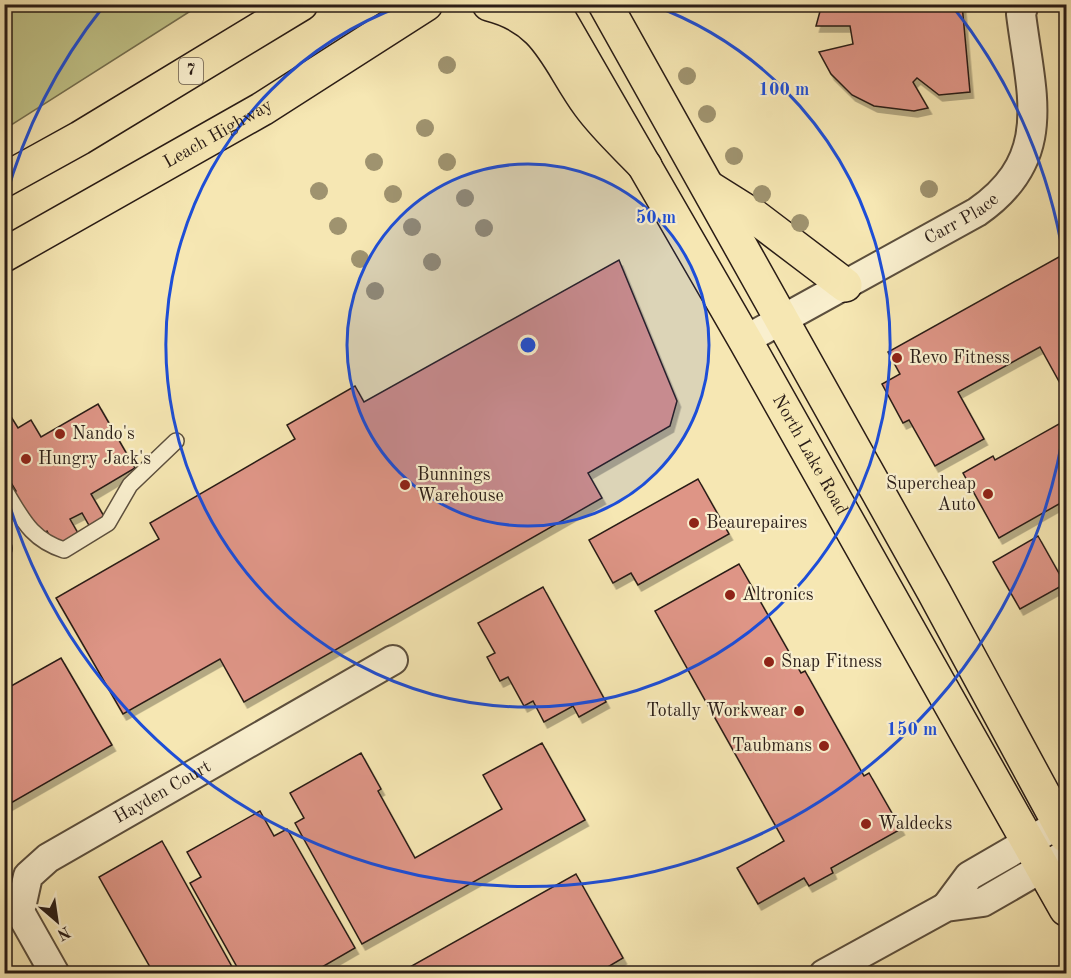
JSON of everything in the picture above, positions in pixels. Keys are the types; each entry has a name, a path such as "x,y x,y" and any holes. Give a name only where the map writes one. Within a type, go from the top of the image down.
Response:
{"main road":[{"path":"80,138 116,95 260,4"},
{"name":"7","path":"4,180 80,138 301,4"},
{"name":"Leach Highway","path":"4,255 262,109 426,4"},
{"path":"489,4 516,13 535,26 549,40 589,104 645,166"},
{"name":"North Lake Road","path":"551,4 745,340 1055,841"},
{"name":"North Lake Road","path":"605,4 781,320 1055,841 1066,909"},
{"path":"707,186 754,216 845,285"}],"street":[{"name":"Carr Place","path":"745,340 977,212 999,197 1014,180 1026,155 1032,130 1032,106 1021,14 1024,4"},
{"name":"Hayden Court","path":"55,974 20,912 28,876 48,858 393,660"},
{"path":"824,974 946,907 983,902 1055,841"}],"lane":[{"path":"4,489 32,533 46,544 64,550 108,523 130,485 176,441"}],"green space":[{"path":"5,4 200,4 200,5 5,129"}],"building":[{"path":"822,4 962,4 970,92 939,95 917,78 913,82 928,108 914,111 874,106 852,95 831,74 819,52 853,44 850,26 816,26"},
{"path":"1066,253 1066,394 1040,347 958,392 984,439 935,466 909,420 903,423 882,384 900,374 888,352"},
{"name":"Bunnings Warehouse","path":"619,260 677,401 670,426 588,473 602,498 244,702 220,659 123,714 56,598 159,539 150,523 295,439 287,425 355,386 364,402"},
{"path":"98,404 135,468 91,494 105,518 90,527 82,513 70,519 79,535 56,548 47,531 41,535 6,497 16,491 4,471 4,456 9,453 4,446 4,418 10,415 18,428 31,420 41,437"},
{"path":"1066,420 1066,500 999,538 963,473 993,456 995,460"},
{"path":"698,479 729,534 638,585 631,573 613,583 589,540"},
{"path":"1038,536 1065,584 1020,609 993,562"},
{"path":"739,564 801,673 805,671 864,776 869,773 901,829 831,868 833,873 809,886 804,878 758,904 737,868 784,841 655,611"},
{"path":"543,587 606,702 579,717 573,706 544,722 533,701 524,706 508,677 500,681 487,657 495,653 478,623"},
{"path":"61,658 112,745 4,807 4,690"},
{"path":"542,743 585,820 362,944 295,823 304,818 290,793 361,753 381,789 378,791 415,858 502,809 483,775"},
{"path":"260,811 274,836 287,829 355,948 310,974 241,974 190,883 201,877 187,852"},
{"path":"162,841 236,974 154,974 99,877"},
{"path":"576,874 623,958 596,974 411,974 408,968"}],"place":[{"name":"Revo Fitness","path":"897,358"},
{"name":"Nando's","path":"60,434"},
{"name":"Hungry Jack's","path":"26,459"},
{"name":"Bunnings Warehouse","path":"405,485"},
{"name":"Supercheap Auto","path":"988,494"},
{"name":"Beaurepaires","path":"694,523"},
{"name":"Altronics","path":"730,595"},
{"name":"Snap Fitness","path":"769,662"},
{"name":"Totally Workwear","path":"799,711"},
{"name":"Taubmans","path":"824,746"},
{"name":"Waldecks","path":"866,824"}]}
